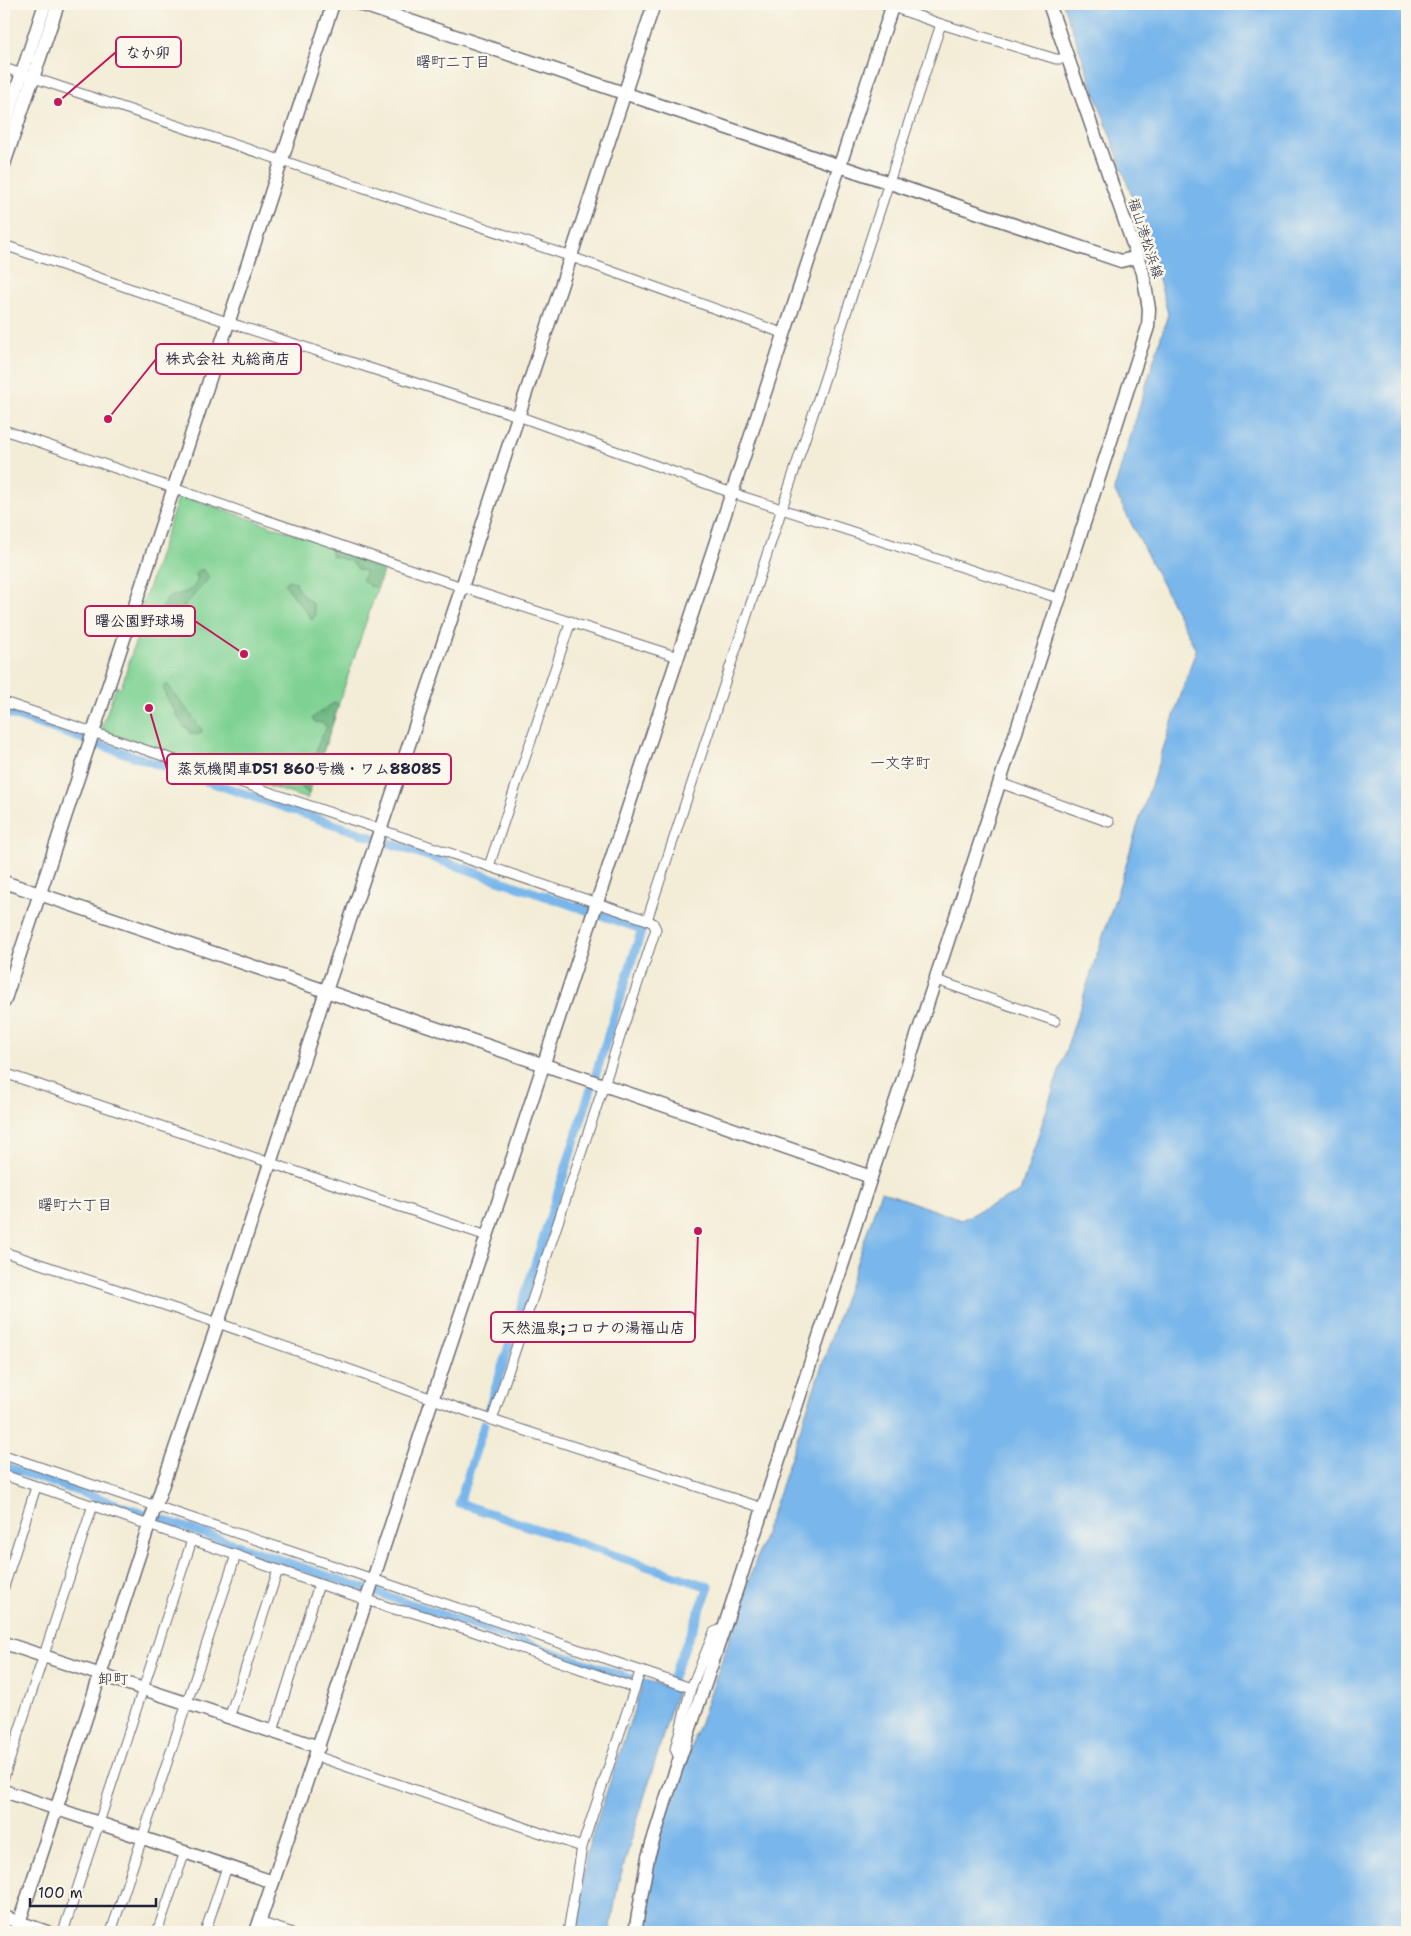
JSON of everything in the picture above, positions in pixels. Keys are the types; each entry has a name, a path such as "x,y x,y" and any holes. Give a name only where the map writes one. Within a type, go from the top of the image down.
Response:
{"street":[{"path":"4,164 45,4"},
{"path":"4,127 58,4"},
{"path":"4,1002 173,488 230,322 333,4"},
{"path":"360,4 1121,261 1138,257"},
{"path":"18,1927 152,1516 218,1324 326,991 462,587 569,256 654,4"},
{"name":"福山港松浜線","path":"635,1932 648,1857 1061,599 1148,327 1149,309 1146,285 1138,257 1049,4"},
{"path":"290,1932 258,1927 841,166 890,5 940,24 1056,59 1068,59"},
{"path":"647,920 940,24"},
{"path":"4,68 569,256 785,334"},
{"path":"4,245 230,322 518,416 782,510 1061,599"},
{"path":"4,430 462,587 678,657"},
{"path":"489,866 571,622"},
{"path":"4,702 91,738 378,836 489,866 594,909 654,923 656,929 602,1085 492,1420"},
{"path":"1000,783 1109,822"},
{"path":"4,882 871,1177"},
{"path":"936,980 1055,1021"},
{"path":"4,1073 487,1236"},
{"path":"4,1252 218,1324 492,1420 763,1508"},
{"path":"4,1455 152,1516 637,1680"},
{"path":"4,1475 93,1505 152,1516 192,1540 319,1584 370,1589 463,1628 637,1680 660,1678 691,1688"},
{"path":"4,1587 36,1486"},
{"path":"4,1777 93,1505"},
{"path":"63,1932 192,1540"},
{"path":"110,1932 236,1555"},
{"path":"229,1718 278,1570"},
{"path":"273,1731 319,1584"},
{"path":"680,1758 675,1749 691,1688 714,1632 724,1628"},
{"path":"4,1643 273,1731 317,1752 582,1847"},
{"path":"568,1932 582,1847 637,1680"},
{"path":"4,1791 273,1882"},
{"path":"157,1932 185,1852"},
{"path":"205,1932 227,1867"},
{"path":"4,1917 18,1927 47,1932"}],"green space":[{"path":"181,495 385,565 307,799 103,731 102,727 116,686 121,688 139,630 135,628 178,498"},
{"path":"332,547 385,565 378,587 370,586 363,581 366,572 358,569 350,561 332,556 330,550"},
{"path":"204,570 209,578 178,613 169,613 165,621 167,625 162,630 159,630 157,626 158,618 168,598 186,592 193,587 198,579 197,571"},
{"path":"288,580 296,582 300,592 313,604 315,616 312,620 285,584"},
{"path":"167,684 201,728 202,732 197,735 190,734 188,728 184,727 166,696 163,687"},
{"path":"335,702 339,705 309,794 302,788 303,782 313,774 312,754 317,752 317,746 327,727 322,723 315,722 312,718"}],"water":[{"path":"1063,4 1407,4 1407,1932 642,1932 650,1877 660,1834 722,1660 881,1191 961,1220 1020,1192 1196,650 1114,490 1168,314 1152,252"},
{"path":"644,1680 677,1689 618,1884 610,1932 574,1932 587,1851"}],"waterway":[{"path":"4,712 642,929 489,1408"},
{"path":"484,1425 459,1503 709,1587 666,1694"},
{"path":"4,1466 643,1683"}],"place":[{"name":"なか卯","path":"58,102"},
{"name":"株式会社 丸総商店","path":"108,419"},
{"name":"曙公園野球場","path":"244,654"},
{"name":"蒸気機関車D51 860号機・ワム88085","path":"149,708"},
{"name":"天然温泉;コロナの湯福山店","path":"698,1231"}],"district":[{"name":"曙町二丁目","path":"453,62"},
{"name":"一文字町","path":"900,763"},
{"name":"曙町六丁目","path":"75,1205"},
{"name":"卸町","path":"113,1679"}]}
